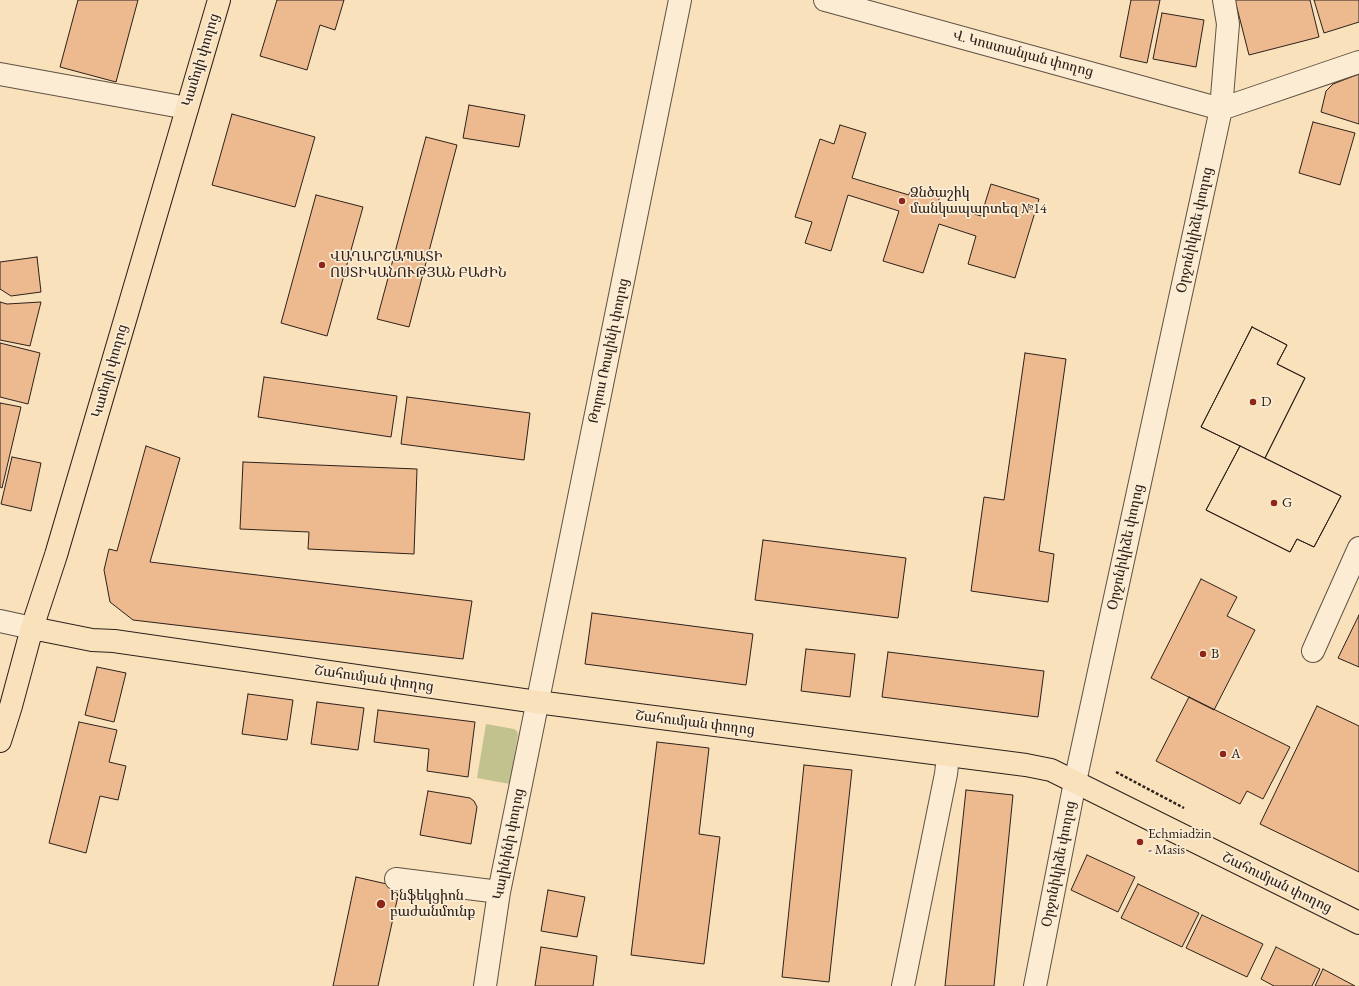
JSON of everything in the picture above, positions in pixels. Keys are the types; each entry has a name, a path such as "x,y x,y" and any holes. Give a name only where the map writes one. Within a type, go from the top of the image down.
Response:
{"main road":[{"name":"Կամոյի փողոց","path":"0,741 32,628 58,548 219,0"},
{"name":"Շահումյան փողոց","path":"32,628 92,640 114,641 537,702 1026,765 1051,770 1359,923"}],"street":[{"name":"Թորոս Ռոսլինի փողոց","path":"537,702 680,0"},
{"name":"Վ. Կոստանյան փողոց","path":"825,0 1221,109"},
{"name":"Օրջոնիկիձե փողոց","path":"1035,986 1075,782 1221,109 1228,24 1224,0"},
{"path":"1221,109 1359,62"},
{"path":"0,74 187,108"},
{"path":"1313,651 1359,548"},
{"name":"Շահումյան փողոց","path":"0,621 32,628"},
{"name":"Կալինինի փողոց","path":"485,986 499,892 537,702"},
{"path":"903,986 946,774 948,756"},
{"path":"396,879 499,892"}],"path":[{"path":"1116,772 1184,808"}],"green space":[{"path":"486,724 514,729 517,731 518,734 510,784 477,778"}],"building":[{"path":"78,0 138,0 116,82 60,67"},
{"path":"277,0 344,0 335,30 320,25 307,70 260,56"},
{"path":"1131,0 1160,0 1147,63 1120,57"},
{"path":"1235,0 1310,0 1319,37 1249,55"},
{"path":"1314,0 1359,0 1359,22 1324,33"},
{"path":"1162,13 1204,20 1196,67 1153,59"},
{"path":"1359,74 1359,124 1321,112 1326,91 1333,84"},
{"path":"469,105 525,115 519,147 463,138"},
{"path":"232,114 315,137 295,207 212,185"},
{"path":"1313,122 1355,133 1340,185 1299,173"},
{"name":"Ձնծաշիկ մանկապարտեզ №14","path":"840,125 866,133 852,178 909,195 911,187 940,195 938,203 981,216 991,184 1039,199 1015,278 968,264 976,236 939,224 923,273 883,261 899,211 848,195 831,251 805,243 812,222 795,217 820,139 834,144"},
{"path":"426,137 457,145 409,327 377,319"},
{"name":"ՎԱՂԱՐՇԱՊԱՏԻ ՈՍՏԻԿԱՆՈՒԹՅԱՆ ԲԱԺԻՆ","path":"316,195 363,207 327,336 281,323"},
{"path":"37,257 41,292 11,296 0,289 0,262"},
{"path":"0,302 7,304 41,302 30,346 0,340"},
{"path":"1252,327 1287,345 1277,364 1305,378 1265,458 1341,496 1314,547 1297,539 1290,552 1206,510 1240,446 1201,427"},
{"name":"D","path":"1252,327 1287,345 1277,364 1305,378 1265,458 1201,427"},
{"path":"0,343 40,353 28,404 0,397"},
{"path":"1025,353 1066,359 1039,551 1054,554 1048,602 971,591 984,497 1004,500"},
{"path":"264,377 397,396 391,437 258,417"},
{"path":"407,397 530,413 524,460 401,444"},
{"path":"0,403 21,407 2,488 0,487"},
{"path":"146,446 180,458 150,562 472,601 463,659 133,620 110,602 104,570 109,549 117,551"},
{"name":"G","path":"1240,446 1341,496 1314,547 1297,539 1290,552 1206,510"},
{"path":"12,457 41,463 31,511 1,504"},
{"path":"243,462 417,469 414,554 308,549 309,532 240,529"},
{"path":"763,540 906,558 898,618 755,600"},
{"name":"B","path":"1201,579 1237,597 1227,616 1255,630 1214,710 1151,678"},
{"path":"592,613 753,634 746,685 585,664"},
{"path":"1359,615 1359,667 1338,658"},
{"path":"806,649 855,654 850,697 801,691"},
{"path":"888,652 1044,671 1038,717 882,697"},
{"path":"97,667 126,673 114,722 85,715"},
{"path":"248,694 293,700 287,740 242,734"},
{"name":"A","path":"1189,697 1290,747 1263,799 1247,791 1240,804 1156,761"},
{"path":"317,702 364,708 358,750 311,744"},
{"path":"1317,706 1359,726 1359,872 1260,824"},
{"path":"378,710 475,722 468,777 427,771 429,749 374,742"},
{"path":"79,722 117,730 109,762 126,766 118,800 100,796 86,853 49,843"},
{"path":"657,742 709,748 699,834 720,837 704,964 631,955"},
{"path":"804,765 852,770 829,982 782,977"},
{"path":"966,790 1013,795 994,986 945,986"},
{"path":"428,791 470,798 474,801 477,807 471,844 420,835"},
{"path":"1087,855 1135,877 1118,912 1071,890"},
{"path":"356,877 400,887 378,986 333,986"},
{"path":"1138,884 1199,913 1182,947 1121,918"},
{"path":"548,890 585,897 577,937 541,931"},
{"path":"1202,915 1263,944 1247,977 1186,948"},
{"path":"541,947 597,956 593,986 535,986"},
{"path":"1276,947 1320,969 1312,986 1274,986 1261,979"},
{"path":"1323,969 1355,986 1315,986"}],"place":[{"name":"Ձնծաշիկ մանկապարտեզ №14","path":"902,201"},
{"name":"ՎԱՂԱՐՇԱՊԱՏԻ ՈՍՏԻԿԱՆՈՒԹՅԱՆ ԲԱԺԻՆ","path":"322,265"},
{"name":"D","path":"1253,402"},
{"name":"G","path":"1274,503"},
{"name":"B","path":"1203,654"},
{"name":"A","path":"1223,754"},
{"name":"Echmiadzin - Masis","path":"1140,842"},
{"name":"Ինֆեկցիոն բաժանմունք","path":"381,904"}]}
